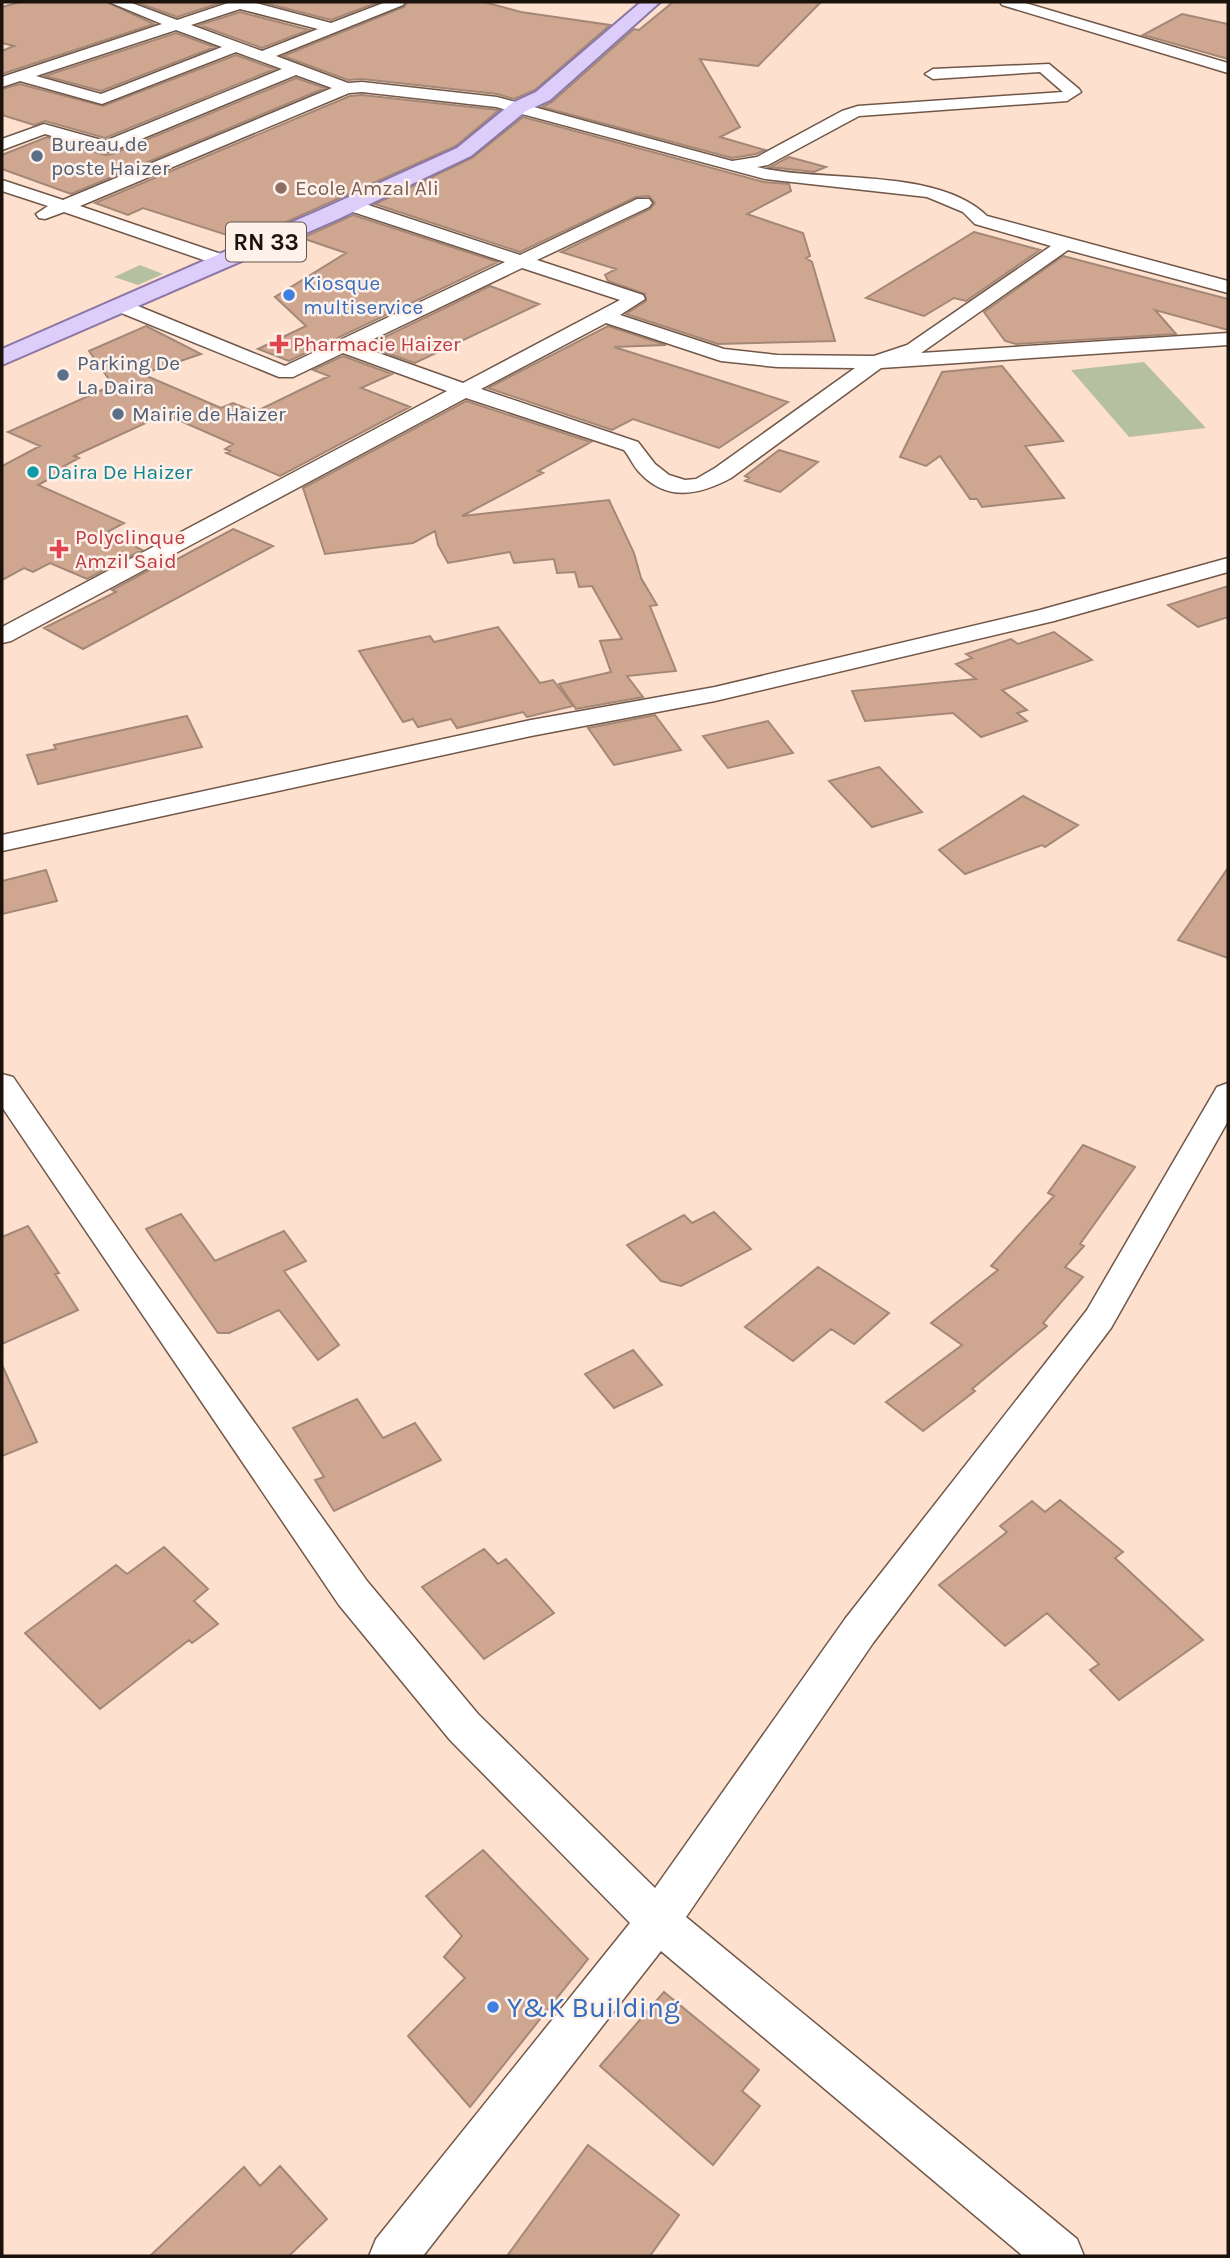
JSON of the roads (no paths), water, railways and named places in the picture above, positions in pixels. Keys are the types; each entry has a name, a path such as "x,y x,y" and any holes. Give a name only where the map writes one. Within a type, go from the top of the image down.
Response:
{"main road":[{"name":"RN 33","path":"520,107 523,93 629,2"},
{"name":"RN 33","path":"2,358 203,271 464,152 520,107 543,96 651,2"}],"street":[{"path":"116,2 346,88 375,88 497,102 765,174 928,192 952,199 969,208 981,220 1228,287"},
{"path":"263,56 398,2"},
{"path":"1007,2 1228,68"},
{"path":"2,82 242,3 332,28"},
{"path":"19,76 109,103 237,46"},
{"path":"732,166 762,162 858,111 1067,96 1073,92 1044,67 933,74"},
{"path":"2,145 44,129 106,147 296,69"},
{"path":"45,214 346,88"},
{"path":"141,115 167,122"},
{"path":"13,124 37,132"},
{"path":"2,185 224,261"},
{"path":"2,200 203,271"},
{"path":"121,306 286,373 643,203"},
{"path":"2,636 636,299 350,205"},
{"path":"328,215 501,272 721,355 777,361 876,362 1228,339"},
{"path":"341,346 461,390 631,446 646,467 661,480 684,487 701,485 723,473 876,362 914,349 1065,244"},
{"path":"2,843 531,728 715,694 1046,616 1228,565"},
{"path":"2,1084 117,1255 353,1593 464,1727 658,1921 1060,2256"},
{"path":"393,2256 658,1921 859,1631 1099,1319 1228,1094"}],"place":[{"name":"Bureau de poste Haizer","path":"37,156"},
{"name":"Ecole Amzal Ali","path":"281,188"},
{"name":"Kiosque multiservice","path":"289,295"},
{"name":"Pharmacie Haizer","path":"279,344"},
{"name":"Parking De La Daira","path":"63,375"},
{"name":"Mairie de Haizer","path":"118,414"},
{"name":"Daira De Haizer","path":"33,472"},
{"name":"Polyclinque Amzil Said","path":"59,549"},
{"name":"Y&K Building","path":"493,2007"}]}
